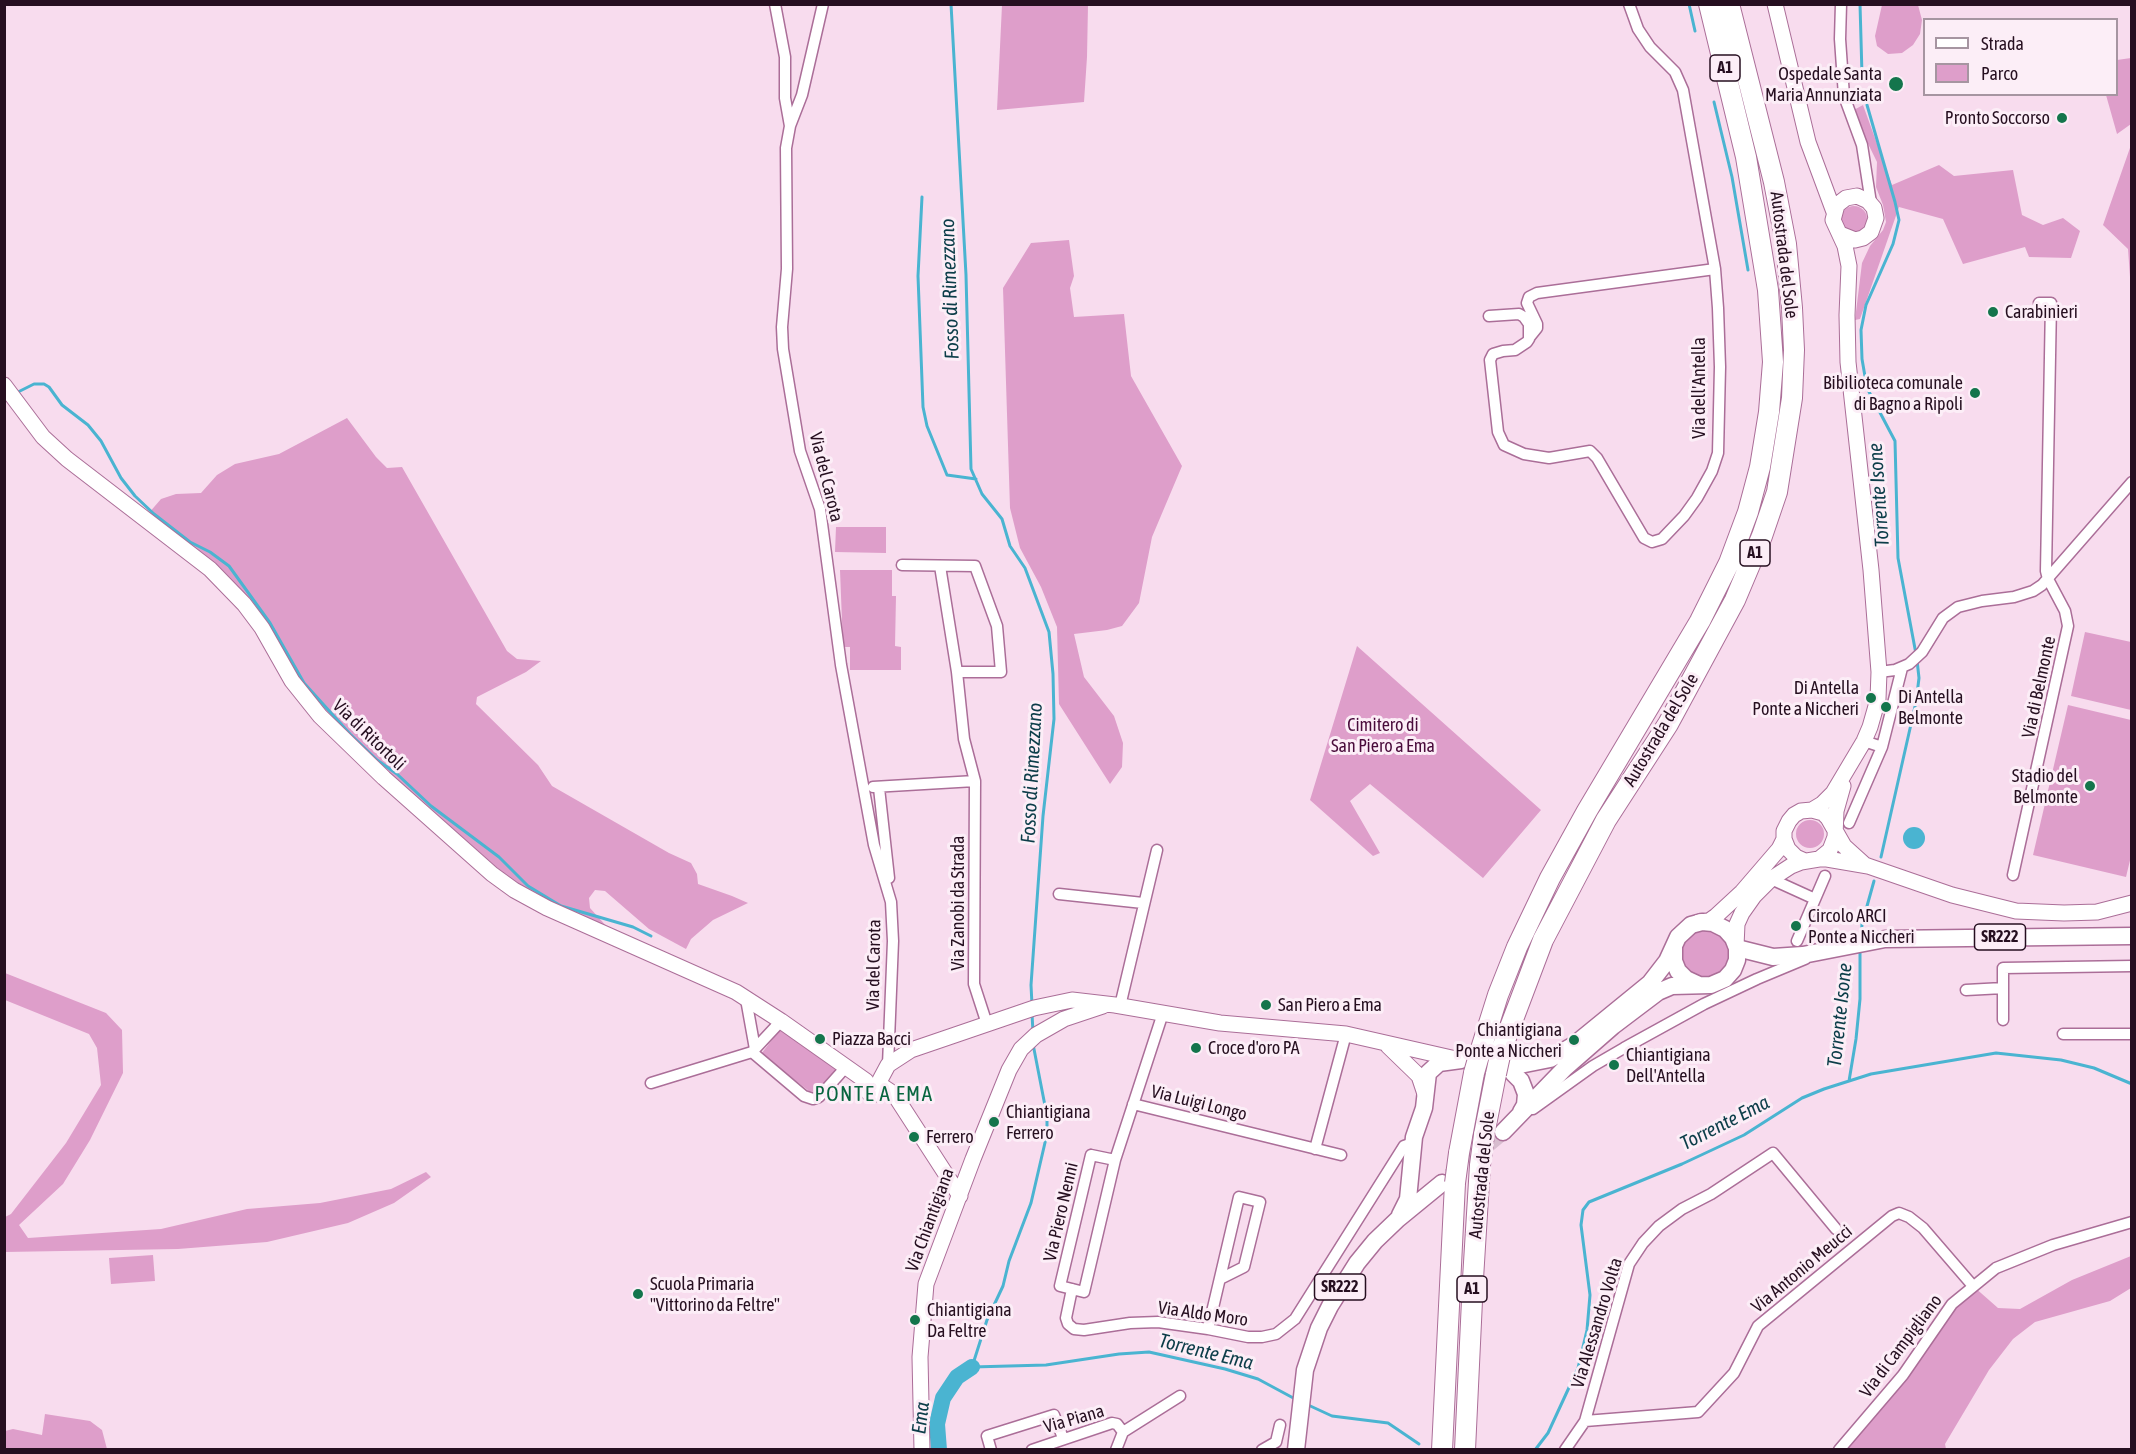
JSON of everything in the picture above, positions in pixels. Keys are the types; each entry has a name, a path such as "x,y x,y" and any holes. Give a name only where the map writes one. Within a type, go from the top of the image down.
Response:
{"highway":[{"name":"Autostrada del Sole","path":"1442,1449 1445,1405 1446,1182 1459,1152 1468,1066 1480,1052 1498,995 1517,947 1551,878 1587,811 1700,621 1730,563 1748,512 1760,467 1769,412 1773,362 1768,290 1746,157 1709,4"},
{"name":"Autostrada del Sole","path":"1465,1449 1480,1165 1493,1134 1506,1066 1543,940 1606,820 1668,724 1735,600 1762,536 1777,492 1792,398 1794,350 1786,244 1774,182 1730,4"}],"main road":[{"path":"1506,1066 1550,1059 1574,1045 1650,983 1664,966 1684,930 1699,922 1712,922 1724,928 1732,936 1737,947 1737,961 1732,972"},
{"name":"SR222","path":"1712,985 1724,980 1732,972 1773,957 1797,956 1859,943 1911,938 2132,936"},
{"path":"1674,946 1675,964 1683,977 1695,984 1712,985"},
{"name":"SR222","path":"1737,947 1773,957"},
{"path":"1493,1134 1518,1118 1565,1068 1613,1026 1658,992 1672,986 1712,985"},
{"name":"SR222","path":"1398,1219 1408,1199 1413,1150 1424,1108 1426,1077 1431,1068 1444,1061 1468,1066"},
{"path":"1506,1066 1521,1082 1526,1094 1525,1105 1518,1118"},
{"path":"1413,1150 1419,1175 1428,1181 1446,1182"},
{"name":"SR222","path":"1296,1449 1305,1370 1319,1328 1341,1286 1357,1263 1398,1219 1446,1182"}],"street":[{"name":"Via del Carota","path":"775,4 785,57 785,98 790,126"},
{"name":"Via del Carota","path":"823,4 802,95 790,126 786,148 787,269 782,327 783,349 800,451 820,509 841,665 874,845 891,902"},
{"name":"Via dell'Antella","path":"1529,339 1515,350 1492,354 1490,360 1498,432 1504,445 1524,454 1549,458 1590,451 1597,458 1644,538 1652,542 1662,539 1697,498 1713,471 1718,453 1720,367 1715,270 1683,90 1675,72 1650,47 1638,29 1629,4"},
{"path":"1699,922 1708,921 1716,916 1742,892 1779,849 1784,839 1785,828 1791,818 1801,812 1812,810 1829,799 1864,741 1878,699 1880,672 1848,362 1848,255 1834,224 1834,212 1816,163 1797,99 1775,4"},
{"path":"1841,4 1840,49 1844,96 1862,145 1871,203 1876,212 1876,223 1871,232 1863,238 1849,282"},
{"path":"1816,163 1826,179 1847,197 1861,197 1871,203"},
{"path":"1834,212 1837,205 1861,184 1866,166"},
{"path":"1840,234 1851,239 1863,238"},
{"path":"1529,339 1537,328 1537,324 1527,303 1529,297 1537,293 1715,270"},
{"name":"Via di Belmonte","path":"2013,875 2068,626 2065,611 2048,579 2046,566 2051,303 2038,303"},
{"path":"1489,316 1519,314 1529,324 1529,339"},
{"name":"Via di Ritortoli","path":"8,391 43,437 67,459 210,569 244,604 262,628 292,681 320,716 375,770 492,874 514,890 547,908 648,952 746,999 781,1021 845,1068 876,1082 894,1094 960,1196"},
{"path":"1880,672 1902,668 1913,660 1922,652 1943,618 1958,606 2025,594 2037,589 2132,482"},
{"path":"902,565 975,566 997,626 1002,672 957,672"},
{"name":"Via Zanobi da Strada","path":"940,566 957,672 964,738 975,781 974,984 987,1024"},
{"path":"1849,823 1882,747 1902,668"},
{"path":"1864,741 1882,747"},
{"path":"1737,947 1737,924 1754,896 1771,879 1791,866 1812,860 1830,850 1834,841 1836,811 1849,769"},
{"path":"864,786 879,788 975,781"},
{"name":"Via del Carota","path":"879,788 893,941 888,1065"},
{"path":"1812,810 1828,818 1850,852 1868,866"},
{"path":"1784,839 1792,854 1812,860 1837,860 1868,866 1952,896 2016,910 2097,912 2132,903"},
{"path":"1118,1006 1157,850"},
{"path":"1797,941 1825,876"},
{"path":"1771,879 1815,899"},
{"path":"1059,894 1143,903"},
{"path":"1518,1118 1604,1060 1704,1004 1823,951"},
{"path":"2003,1020 2003,968 2132,966"},
{"path":"1704,1004 1712,995 1712,985"},
{"path":"1966,990 2003,988"},
{"path":"746,999 754,1051 804,1096 813,1099 819,1097 845,1068"},
{"name":"Via Chiantigiana","path":"987,1024 1031,1008 1081,1000 1220,1023 1346,1034 1468,1066"},
{"name":"Via Chiantigiana","path":"922,1449 920,1357 926,1284 1009,1070 1021,1049 1033,1037 1050,1026 1083,1011 1097,1007 1118,1006"},
{"name":"Via Luigi Longo","path":"1163,1013 1133,1104 1341,1155"},
{"path":"651,1083 754,1051 781,1021"},
{"path":"876,1082 888,1065 911,1050 987,1024"},
{"path":"1315,1149 1346,1034"},
{"path":"2063,1034 2132,1034"},
{"name":"Via Chiantigiana","path":"1382,1042 1419,1076 1425,1096"},
{"path":"1072,1289 1084,1292 1115,1160 1133,1104"},
{"name":"Via Aldo Moro","path":"1072,1289 1066,1318 1068,1324 1074,1329 1084,1330 1143,1322 1208,1329 1248,1338 1262,1337 1282,1331 1295,1318 1402,1149 1408,1144 1413,1150"},
{"name":"Via Alessandro Volta","path":"1585,1421 1629,1264 1642,1242 1659,1226 1682,1209 1711,1194 1773,1153 1836,1229"},
{"name":"Via Piero Nenni","path":"1072,1289 1060,1286 1091,1155 1115,1160"},
{"path":"1208,1329 1239,1197 1260,1202 1244,1267 1220,1279"},
{"name":"Via Antonio Meucci","path":"1585,1421 1698,1412 1734,1373 1758,1326 1892,1216 1899,1214 1909,1216 1923,1228 1973,1286"},
{"name":"Via di Campigliano","path":"1839,1449 1903,1375 1952,1304 1996,1268 2053,1245 2132,1222"},
{"name":"Via Piana","path":"1116,1449 1123,1432 1180,1396"},
{"path":"991,1449 987,1436 1054,1415 1063,1438"},
{"path":"1565,1449 1585,1421"},
{"name":"Via Piana","path":"1032,1449 1112,1423 1117,1424 1123,1432"},
{"path":"1262,1449 1276,1442 1280,1425"}],"green space":[{"path":"1002,5 1088,5 1084,102 997,110"},
{"path":"1882,5 1918,5 1922,20 1920,34 1913,45 1902,53 1888,54 1877,46 1875,36"},
{"path":"2131,58 2131,124 2117,134 2106,96 2118,96 2118,60"},
{"path":"1863,105 1892,185 1939,165 1954,176 2013,170 2022,215 2043,225 2063,218 2080,231 2071,258 2029,257 2025,247 1963,264 1943,219 1899,207 1860,319 1855,320 1862,263 1886,222 1876,187 1877,162 1852,111"},
{"path":"2131,145 2131,291 2128,249 2103,225"},
{"path":"1854,206 1863,210 1867,219 1863,228 1854,232 1845,228 1841,219 1845,210"},
{"path":"1069,240 1074,276 1070,288 1074,317 1124,314 1131,376 1182,466 1152,537 1139,603 1122,626 1074,634 1084,677 1114,716 1123,743 1122,767 1110,784 1059,704 1057,627 1041,587 1020,548 1010,508 1003,288 1031,243"},
{"path":"347,418 387,468 402,467 507,651 517,659 541,661 526,672 477,697 476,704 538,765 552,786 669,853 691,863 697,874 698,884 748,903 713,920 691,939 686,949 649,929 605,891 595,890 589,898 590,908 608,928 550,904 510,879 341,730 288,666 270,633 232,580 216,564 148,514 161,499 176,494 201,493 217,475 235,464 279,454"},
{"path":"836,527 886,527 886,553 835,552"},
{"path":"840,570 892,570 892,596 896,596 895,646 901,647 901,670 850,670 850,647 843,647"},
{"path":"2085,632 2131,642 2131,710 2071,696"},
{"name":"Cimitero di San Piero a Ema","path":"1357,646 1541,810 1483,878 1370,784 1350,801 1380,853 1373,856 1310,800"},
{"name":"Stadio del Belmonte","path":"2068,705 2131,720 2132,852 2126,877 2033,855"},
{"path":"1810,820 1820,824 1824,834 1820,844 1810,848 1800,844 1796,834 1800,824"},
{"path":"1706,930 1723,937 1730,954 1723,971 1706,978 1689,971 1682,954 1689,937"},
{"path":"5,973 106,1013 122,1030 123,1073 90,1140 63,1184 19,1225 28,1238 161,1229 247,1209 320,1203 391,1189 426,1172 431,1177 394,1203 348,1223 267,1242 178,1249 5,1252 5,1217 11,1214 66,1143 101,1085 97,1048 89,1034 5,1000"},
{"path":"782,1027 839,1071 819,1093 809,1091 761,1054"},
{"path":"153,1255 155,1281 111,1284 109,1258"},
{"path":"2131,1256 2131,1288 2110,1301 2035,1322 2013,1339 1989,1370 1945,1444 1946,1449 1839,1450 1952,1304 1973,1286 1998,1308 2020,1309 2072,1280"},
{"path":"45,1414 90,1421 102,1430 107,1449 5,1449 5,1431 13,1429 42,1435"}],"water":[{"path":"1914,827 1922,830 1925,838 1922,846 1914,849 1906,846 1903,838 1906,830"}],"waterway":[{"name":"Fosso di Rimezzano","path":"951,4 966,275 971,469 982,494 1002,519 1010,546 1025,568 1049,632 1053,674 1054,719 1043,816 1031,985 1032,1005"},
{"path":"1689,4 1695,31"},
{"name":"Torrente Isone","path":"1860,4 1862,75"},
{"path":"1714,102 1732,177 1748,270"},
{"name":"Torrente Isone","path":"1867,105 1899,220 1893,244 1866,305 1861,330 1862,359 1867,388 1895,441 1898,558 1916,654"},
{"path":"922,197 918,276 923,407 927,426 947,475 976,479"},
{"path":"16,393 34,384 44,384 49,387 62,405 88,425 101,441 121,478 135,496 190,542 210,552 229,566 270,623 304,683 377,760 397,774 431,806 499,857 528,886 561,906 633,927 651,936"},
{"name":"Torrente Isone","path":"1881,857 1916,702 1919,678 1917,660"},
{"name":"Torrente Isone","path":"1861,938 1862,924 1874,881"},
{"name":"Torrente Isone","path":"1849,1081 1860,999 1860,950"},
{"name":"Fosso di Rimezzano","path":"1032,1014 1033,1032"},
{"name":"Fosso di Rimezzano","path":"1033,1044 1047,1116 1047,1134 1031,1203 972,1367 1046,1365 1149,1352 1258,1379 1297,1400"},
{"name":"Torrente Ema","path":"1535,1450 1548,1433 1578,1368 1587,1330 1590,1295 1581,1225 1583,1210 1589,1202 1682,1164 1744,1135 1802,1098 1871,1074 1996,1053 2061,1060 2094,1068 2132,1084"},
{"name":"Ema","path":"939,1450 937,1424 943,1398 957,1377 972,1367"},
{"name":"Torrente Ema","path":"1306,1404 1332,1416 1388,1423 1419,1444"}],"tunnel":[{"path":"1450,1176 1503,1132"}],"place":[{"name":"Ospedale Santa Maria Annunziata","path":"1896,84"},
{"name":"Pronto Soccorso","path":"2062,118"},
{"name":"Carabinieri","path":"1993,312"},
{"name":"Bibilioteca comunale di Bagno a Ripoli","path":"1975,393"},
{"name":"Di Antella Ponte a Niccheri","path":"1871,698"},
{"name":"Di Antella Belmonte","path":"1886,707"},
{"name":"Stadio del Belmonte","path":"2090,786"},
{"name":"Circolo ARCI Ponte a Niccheri","path":"1796,926"},
{"name":"San Piero a Ema","path":"1266,1005"},
{"name":"Piazza Bacci","path":"820,1039"},
{"name":"Chiantigiana Ponte a Niccheri","path":"1574,1040"},
{"name":"Croce d'oro PA","path":"1196,1048"},
{"name":"Chiantigiana Dell'Antella","path":"1614,1065"},
{"name":"Chiantigiana Ferrero","path":"994,1122"},
{"name":"Ferrero","path":"914,1137"},
{"name":"Scuola Primaria \"Vittorino da Feltre\"","path":"638,1294"},
{"name":"Chiantigiana Da Feltre","path":"915,1320"}],"district":[{"name":"PONTE A EMA","path":"874,1094"}]}
